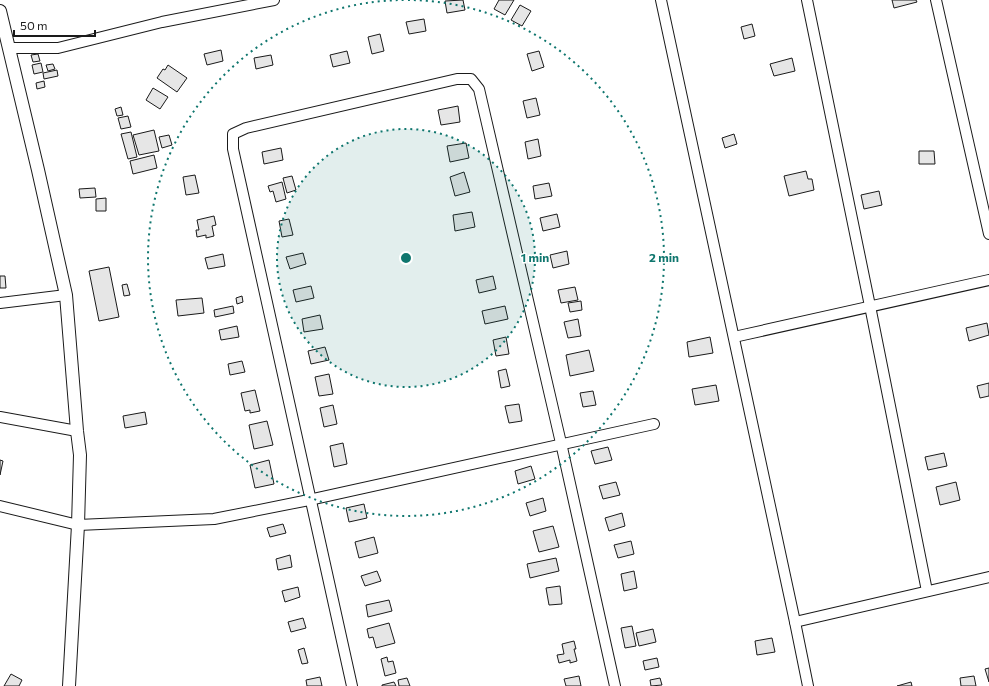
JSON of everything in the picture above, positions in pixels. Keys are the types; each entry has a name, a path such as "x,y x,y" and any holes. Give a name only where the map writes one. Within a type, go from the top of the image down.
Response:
{"street":[{"path":"9,48 58,48 162,22 274,0"},
{"path":"661,0 808,686"},
{"path":"807,0 927,591"},
{"path":"936,0 989,234"},
{"path":"0,11 66,295 80,455 78,525 69,686"},
{"path":"352,686 309,500 233,149 233,134 246,128 457,78 471,79 479,89 561,443 615,686"},
{"path":"734,337 989,280"},
{"path":"0,303 66,295"},
{"path":"0,417 77,431"},
{"path":"0,506 78,525 214,519 309,500 561,443 654,424"},
{"path":"795,622 989,577"}],"building":[{"path":"463,0 465,10 447,13 445,1"},
{"path":"499,0 514,0 505,15 494,9"},
{"path":"892,0 916,0 917,2 894,8"},
{"path":"520,5 531,11 522,26 511,20"},
{"path":"424,19 426,31 409,34 406,22"},
{"path":"752,24 755,36 744,39 741,27"},
{"path":"380,34 384,51 372,54 368,37"},
{"path":"221,50 223,61 207,65 204,54"},
{"path":"347,51 350,63 333,67 330,55"},
{"path":"539,51 544,67 532,71 527,54"},
{"path":"38,54 40,61 33,62 31,55"},
{"path":"271,55 273,65 256,69 254,58"},
{"path":"792,58 795,71 774,76 770,64"},
{"path":"41,63 43,72 34,74 32,65"},
{"path":"53,64 55,69 48,71 46,65"},
{"path":"168,65 187,78 177,92 157,78 163,69 165,70"},
{"path":"57,70 58,76 44,79 43,73"},
{"path":"44,81 45,87 37,89 36,83"},
{"path":"153,88 168,97 160,109 146,100"},
{"path":"536,98 540,115 527,118 523,101"},
{"path":"458,106 460,122 441,125 438,110"},
{"path":"121,107 123,115 117,116 115,109"},
{"path":"128,116 131,127 121,129 118,118"},
{"path":"154,130 159,151 139,155 133,135"},
{"path":"131,132 137,157 128,159 121,134"},
{"path":"734,134 737,144 725,148 722,138"},
{"path":"169,135 172,145 162,148 159,137"},
{"path":"538,139 541,156 528,159 525,142"},
{"path":"466,143 469,158 450,162 447,146"},
{"path":"281,148 283,160 264,164 262,152"},
{"path":"919,151 934,151 935,164 919,164"},
{"path":"154,155 157,168 133,174 130,161"},
{"path":"806,171 808,179 812,179 814,190 789,196 784,176"},
{"path":"464,172 470,192 455,196 450,177"},
{"path":"195,175 199,193 186,195 183,177"},
{"path":"292,176 296,190 287,193 283,178"},
{"path":"282,182 286,199 276,202 273,191 270,192 268,186"},
{"path":"549,183 552,196 535,199 533,186"},
{"path":"95,188 96,197 80,198 79,189"},
{"path":"879,191 882,205 864,209 861,195"},
{"path":"106,198 106,211 96,211 96,199"},
{"path":"472,212 475,227 455,231 453,215"},
{"path":"557,214 560,227 543,231 540,218"},
{"path":"214,216 216,225 212,226 214,236 206,238 206,235 197,237 196,230 199,230 197,220"},
{"path":"289,219 293,235 282,237 279,221"},
{"path":"567,251 569,264 553,268 550,255"},
{"path":"303,253 306,264 290,269 286,257"},
{"path":"223,254 225,266 208,269 205,258"},
{"path":"109,267 119,317 99,321 89,271"},
{"path":"0,276 5,276 6,288 0,288"},
{"path":"493,276 496,289 479,293 476,280"},
{"path":"127,284 130,295 124,296 122,285"},
{"path":"311,286 314,298 296,302 293,290"},
{"path":"575,287 578,300 561,303 558,290"},
{"path":"242,296 243,302 237,304 236,298"},
{"path":"202,298 204,313 178,316 176,300"},
{"path":"581,301 582,310 570,312 568,303"},
{"path":"233,306 234,313 215,317 214,310"},
{"path":"505,306 508,319 485,324 482,311"},
{"path":"320,315 323,329 304,332 302,319"},
{"path":"578,319 581,336 568,338 564,322"},
{"path":"987,323 989,335 969,341 966,328"},
{"path":"237,326 239,337 221,340 219,330"},
{"path":"506,337 509,354 496,356 493,340"},
{"path":"710,337 713,353 689,357 687,342"},
{"path":"325,347 329,360 311,364 308,351"},
{"path":"589,350 594,371 570,376 566,355"},
{"path":"242,361 245,372 230,375 228,364"},
{"path":"506,369 510,386 501,388 498,371"},
{"path":"329,374 333,394 319,396 315,377"},
{"path":"989,383 989,396 980,398 977,386"},
{"path":"716,385 719,401 695,405 692,389"},
{"path":"255,390 260,411 250,413 250,410 245,411 241,393"},
{"path":"593,391 596,405 583,407 580,393"},
{"path":"519,404 522,421 509,423 505,406"},
{"path":"333,405 337,424 324,427 320,408"},
{"path":"145,412 147,424 125,428 123,416"},
{"path":"267,421 273,445 254,449 249,425"},
{"path":"343,443 347,464 334,467 330,446"},
{"path":"608,447 612,460 595,464 591,451"},
{"path":"944,453 947,466 928,470 925,457"},
{"path":"0,460 3,461 0,475"},
{"path":"269,460 274,484 255,488 250,465"},
{"path":"531,466 535,479 518,484 515,471"},
{"path":"616,482 620,495 603,499 599,486"},
{"path":"956,482 960,500 940,505 936,487"},
{"path":"543,498 546,511 530,516 526,503"},
{"path":"364,504 367,518 349,522 346,508"},
{"path":"622,513 625,526 609,531 605,518"},
{"path":"283,524 286,533 270,537 267,528"},
{"path":"553,526 559,547 539,552 533,531"},
{"path":"374,537 378,553 359,558 355,542"},
{"path":"631,541 634,554 618,558 614,545"},
{"path":"290,555 292,567 278,570 276,559"},
{"path":"556,558 559,571 530,578 527,564"},
{"path":"377,571 381,581 365,586 361,576"},
{"path":"634,571 637,588 624,591 621,574"},
{"path":"560,586 562,604 549,605 546,588"},
{"path":"298,587 300,597 285,602 282,591"},
{"path":"389,600 392,611 368,617 366,605"},
{"path":"303,618 306,628 291,632 288,622"},
{"path":"389,623 395,643 376,648 373,637 369,638 367,629"},
{"path":"632,626 636,646 625,648 621,628"},
{"path":"653,629 656,642 639,646 636,633"},
{"path":"772,638 775,652 757,655 755,641"},
{"path":"574,641 577,661 570,663 570,660 559,663 557,655 564,654 562,644"},
{"path":"304,648 308,663 302,664 298,650"},
{"path":"387,657 388,662 393,661 396,673 385,676 381,659"},
{"path":"657,658 659,667 645,670 643,661"},
{"path":"989,668 989,682 985,669"},
{"path":"11,674 22,680 19,686 4,686"},
{"path":"579,676 581,686 566,686 564,679"},
{"path":"974,676 976,686 961,686 960,678"},
{"path":"320,677 322,686 307,686 306,680"},
{"path":"407,678 410,686 399,686 398,680"},
{"path":"660,678 662,685 651,686 650,680"},
{"path":"394,682 396,686 382,686 382,685"},
{"path":"911,682 912,686 897,686"}]}
